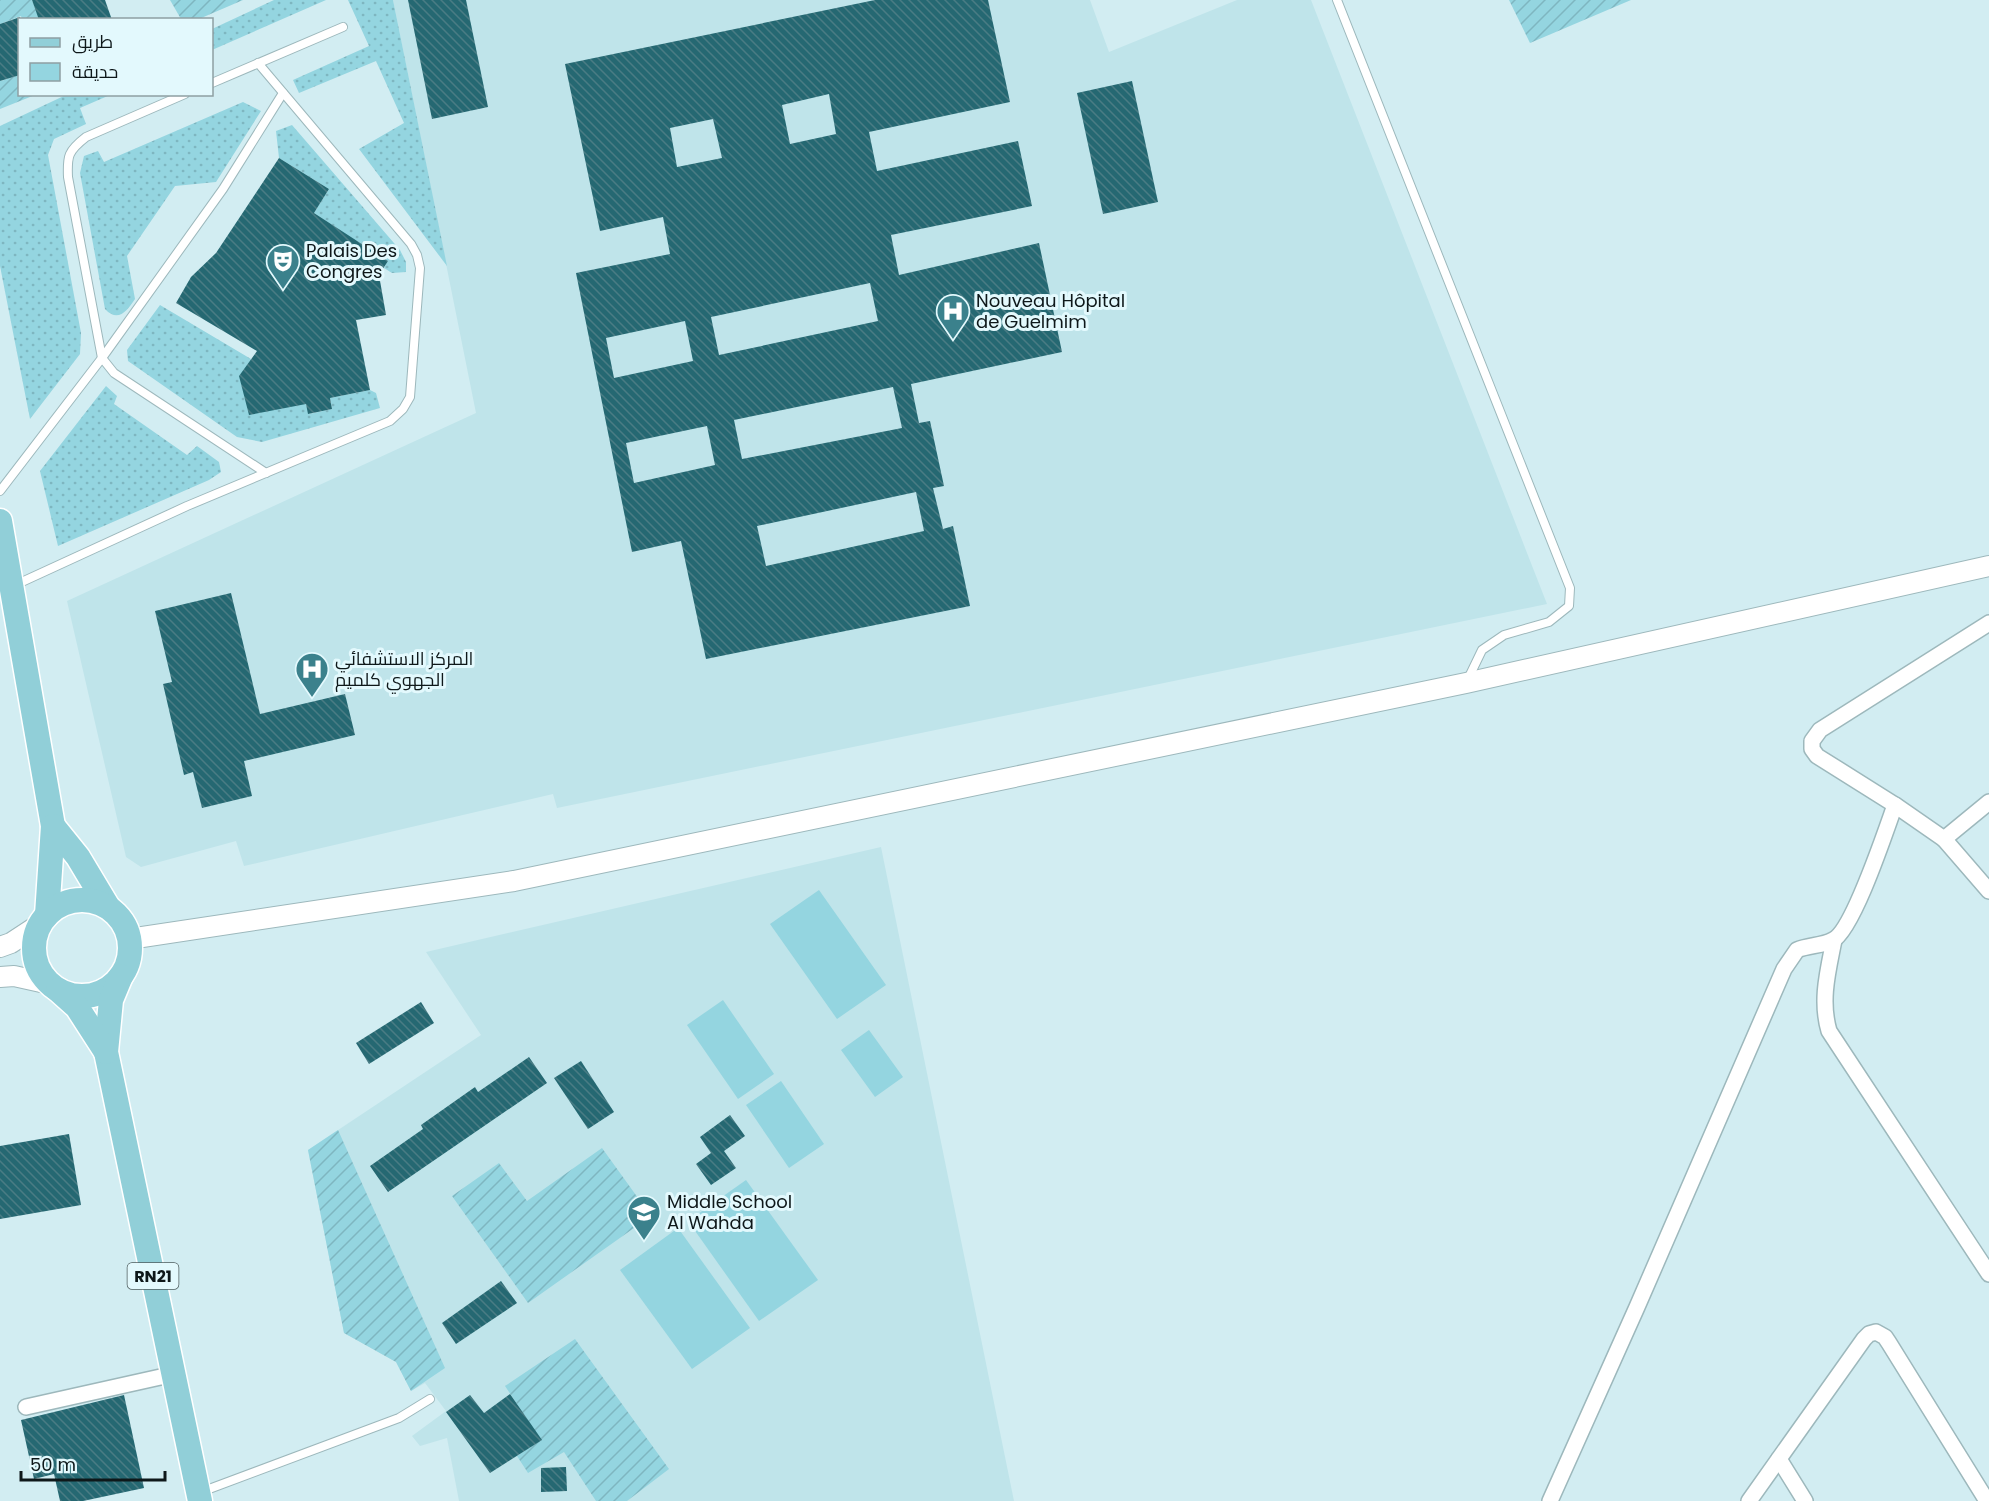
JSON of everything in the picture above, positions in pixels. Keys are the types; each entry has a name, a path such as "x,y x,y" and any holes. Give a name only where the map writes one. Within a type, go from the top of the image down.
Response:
{"main road":[{"name":"RN21","path":"0,521 53,826 43,919 35,936 34,956 42,974 77,1007 106,1052"},
{"name":"RN21","path":"53,826 78,857 108,907 122,921 129,939 129,958 111,1000 106,1052 200,1497"},
{"path":"43,919 62,904 81,899 108,907"},
{"path":"54,987 74,995 92,995 108,988 121,976"}],"street":[{"path":"129,939 514,880 1466,683 1989,566"},
{"path":"1989,623 1820,730 1812,741 1812,749 1817,756 1944,838 1989,891"},
{"path":"1944,838 1989,802"},
{"path":"1550,1501 1784,969 1797,950 1834,940 1843,931 1858,900 1895,805"},
{"path":"0,947 11,943 43,919"},
{"path":"1834,940 1824,996 1824,1010 1829,1031 1989,1274"},
{"path":"0,977 14,976 54,987"},
{"path":"1749,1501 1864,1339 1876,1332 1885,1337 1889,1343 1988,1501"},
{"path":"26,1407 174,1374"},
{"path":"1779,1459 1805,1501"}],"lane":[{"path":"1337,0 1570,588 1569,606 1549,622 1504,635 1482,650 1466,683"},
{"path":"213,83 343,27"},
{"path":"12,587 187,506 390,420 403,409 410,397 420,268 417,255 411,244 258,63"},
{"path":"0,491 102,358 223,189 283,93"},
{"path":"181,96 86,137 74,146 68,158 68,177 102,358 114,373 266,473"},
{"path":"200,1497 399,1418 430,1399"}],"shaded area":[{"name":"Nouveau Hôpital de Guelmim","path":"393,0 1090,0 1109,52 1237,0 1311,0 1547,604 557,808 553,794 244,866 236,841 141,867 126,857 67,601 476,413"},
{"name":"Middle School Al Wahda","path":"881,847 1014,1501 459,1501 447,1438 420,1446 412,1436 446,1411 425,1383 411,1391 396,1362 344,1333 308,1150 481,1035 426,952"}],"green space":[{"path":"0,0 32,0 39,18 22,18 21,16 0,24"},
{"path":"170,0 243,0 201,18 180,18"},
{"path":"274,0 326,0 213,50 213,29"},
{"path":"348,0 393,0 447,266 359,149 404,123 376,61 299,93 293,80 369,46"},
{"path":"1509,0 1631,0 1530,43"},
{"path":"18,75 18,96 32,96 0,109 0,78 1,81"},
{"path":"64,96 108,96 80,108 86,124 54,139 48,155 81,333 80,354 30,419 0,266 0,126"},
{"path":"243,102 261,111 216,182 175,186 127,256 135,299 122,314 110,313 105,309 80,173 84,156 98,151 104,162"},
{"path":"292,125 400,250 406,262 406,272 392,273 384,268 387,262 314,213 329,189 279,158 276,131"},
{"path":"160,305 251,359 306,404 309,414 332,409 330,398 370,390 376,393 380,408 262,442 237,437 128,361 127,350"},
{"path":"106,386 117,396 114,404 187,455 197,446 219,462 221,472 209,480 58,546 40,471"},
{"path":"819,890 886,985 837,1019 770,924"},
{"path":"723,1000 774,1074 738,1099 687,1025"},
{"path":"869,1030 903,1077 875,1097 841,1050"},
{"path":"781,1081 824,1144 789,1168 746,1105"},
{"path":"338,1130 445,1368 411,1391 396,1362 344,1333 308,1150"},
{"path":"602,1148 651,1216 528,1303 452,1196 499,1163 527,1201"},
{"path":"746,1180 818,1280 759,1321 688,1221"},
{"path":"678,1228 750,1328 692,1369 620,1270"},
{"path":"575,1339 669,1469 627,1501 596,1501 564,1452 528,1473 517,1456 541,1440 505,1386"}],"building":[{"path":"32,0 105,0 111,18 38,18"},
{"path":"408,0 466,0 488,107 432,119"},
{"path":"875,0 988,0 1010,102 869,132 877,171 1018,141 1032,206 891,235 899,275 1039,243 1062,352 911,384 919,423 930,421 944,486 933,488 943,529 953,526 970,606 706,659 681,541 632,552 576,273 670,254 663,217 600,231 565,64","holes":["829,94 836,134 790,144 782,105","713,119 722,158 677,167 670,128","870,283 878,321 719,355 711,317","685,321 693,361 614,378 606,338","893,387 902,428 742,459 734,420","707,426 715,465 634,483 626,443","916,492 924,531 766,566 757,526"]},
{"path":"20,17 18,18 18,76 0,81 0,24"},
{"path":"1132,81 1158,202 1103,214 1077,93"},
{"name":"Palais Des Congres","path":"279,158 329,189 314,213 388,261 379,275 386,315 356,320 370,390 330,398 332,409 308,414 306,404 249,415 239,376 257,351 176,303 191,277 216,253"},
{"path":"231,593 260,714 345,694 355,735 244,761 252,796 202,808 193,772 184,775 163,684 172,682 155,611"},
{"path":"421,1002 434,1023 369,1064 356,1043"},
{"path":"529,1057 547,1083 388,1192 370,1166 423,1129 421,1125 475,1087 478,1092"},
{"path":"581,1061 614,1112 588,1129 554,1078"},
{"path":"730,1115 745,1136 724,1151 736,1168 711,1185 696,1164 711,1153 700,1137"},
{"path":"69,1134 81,1205 0,1219 0,1146"},
{"path":"501,1281 517,1303 456,1344 442,1323"},
{"path":"510,1394 542,1440 490,1473 446,1412 470,1395 484,1413"},
{"path":"124,1395 144,1488 83,1501 60,1501 54,1474 34,1479 21,1420"},
{"path":"566,1467 567,1491 541,1492 541,1468"}],"place":[{"name":"Palais Des Congres","path":"283,290"},
{"name":"Nouveau Hôpital de Guelmim","path":"953,340"},
{"name":"المركز الاستشفائي الجهوي كلميم","path":"312,698"},
{"name":"Middle School Al Wahda","path":"644,1241"}]}
